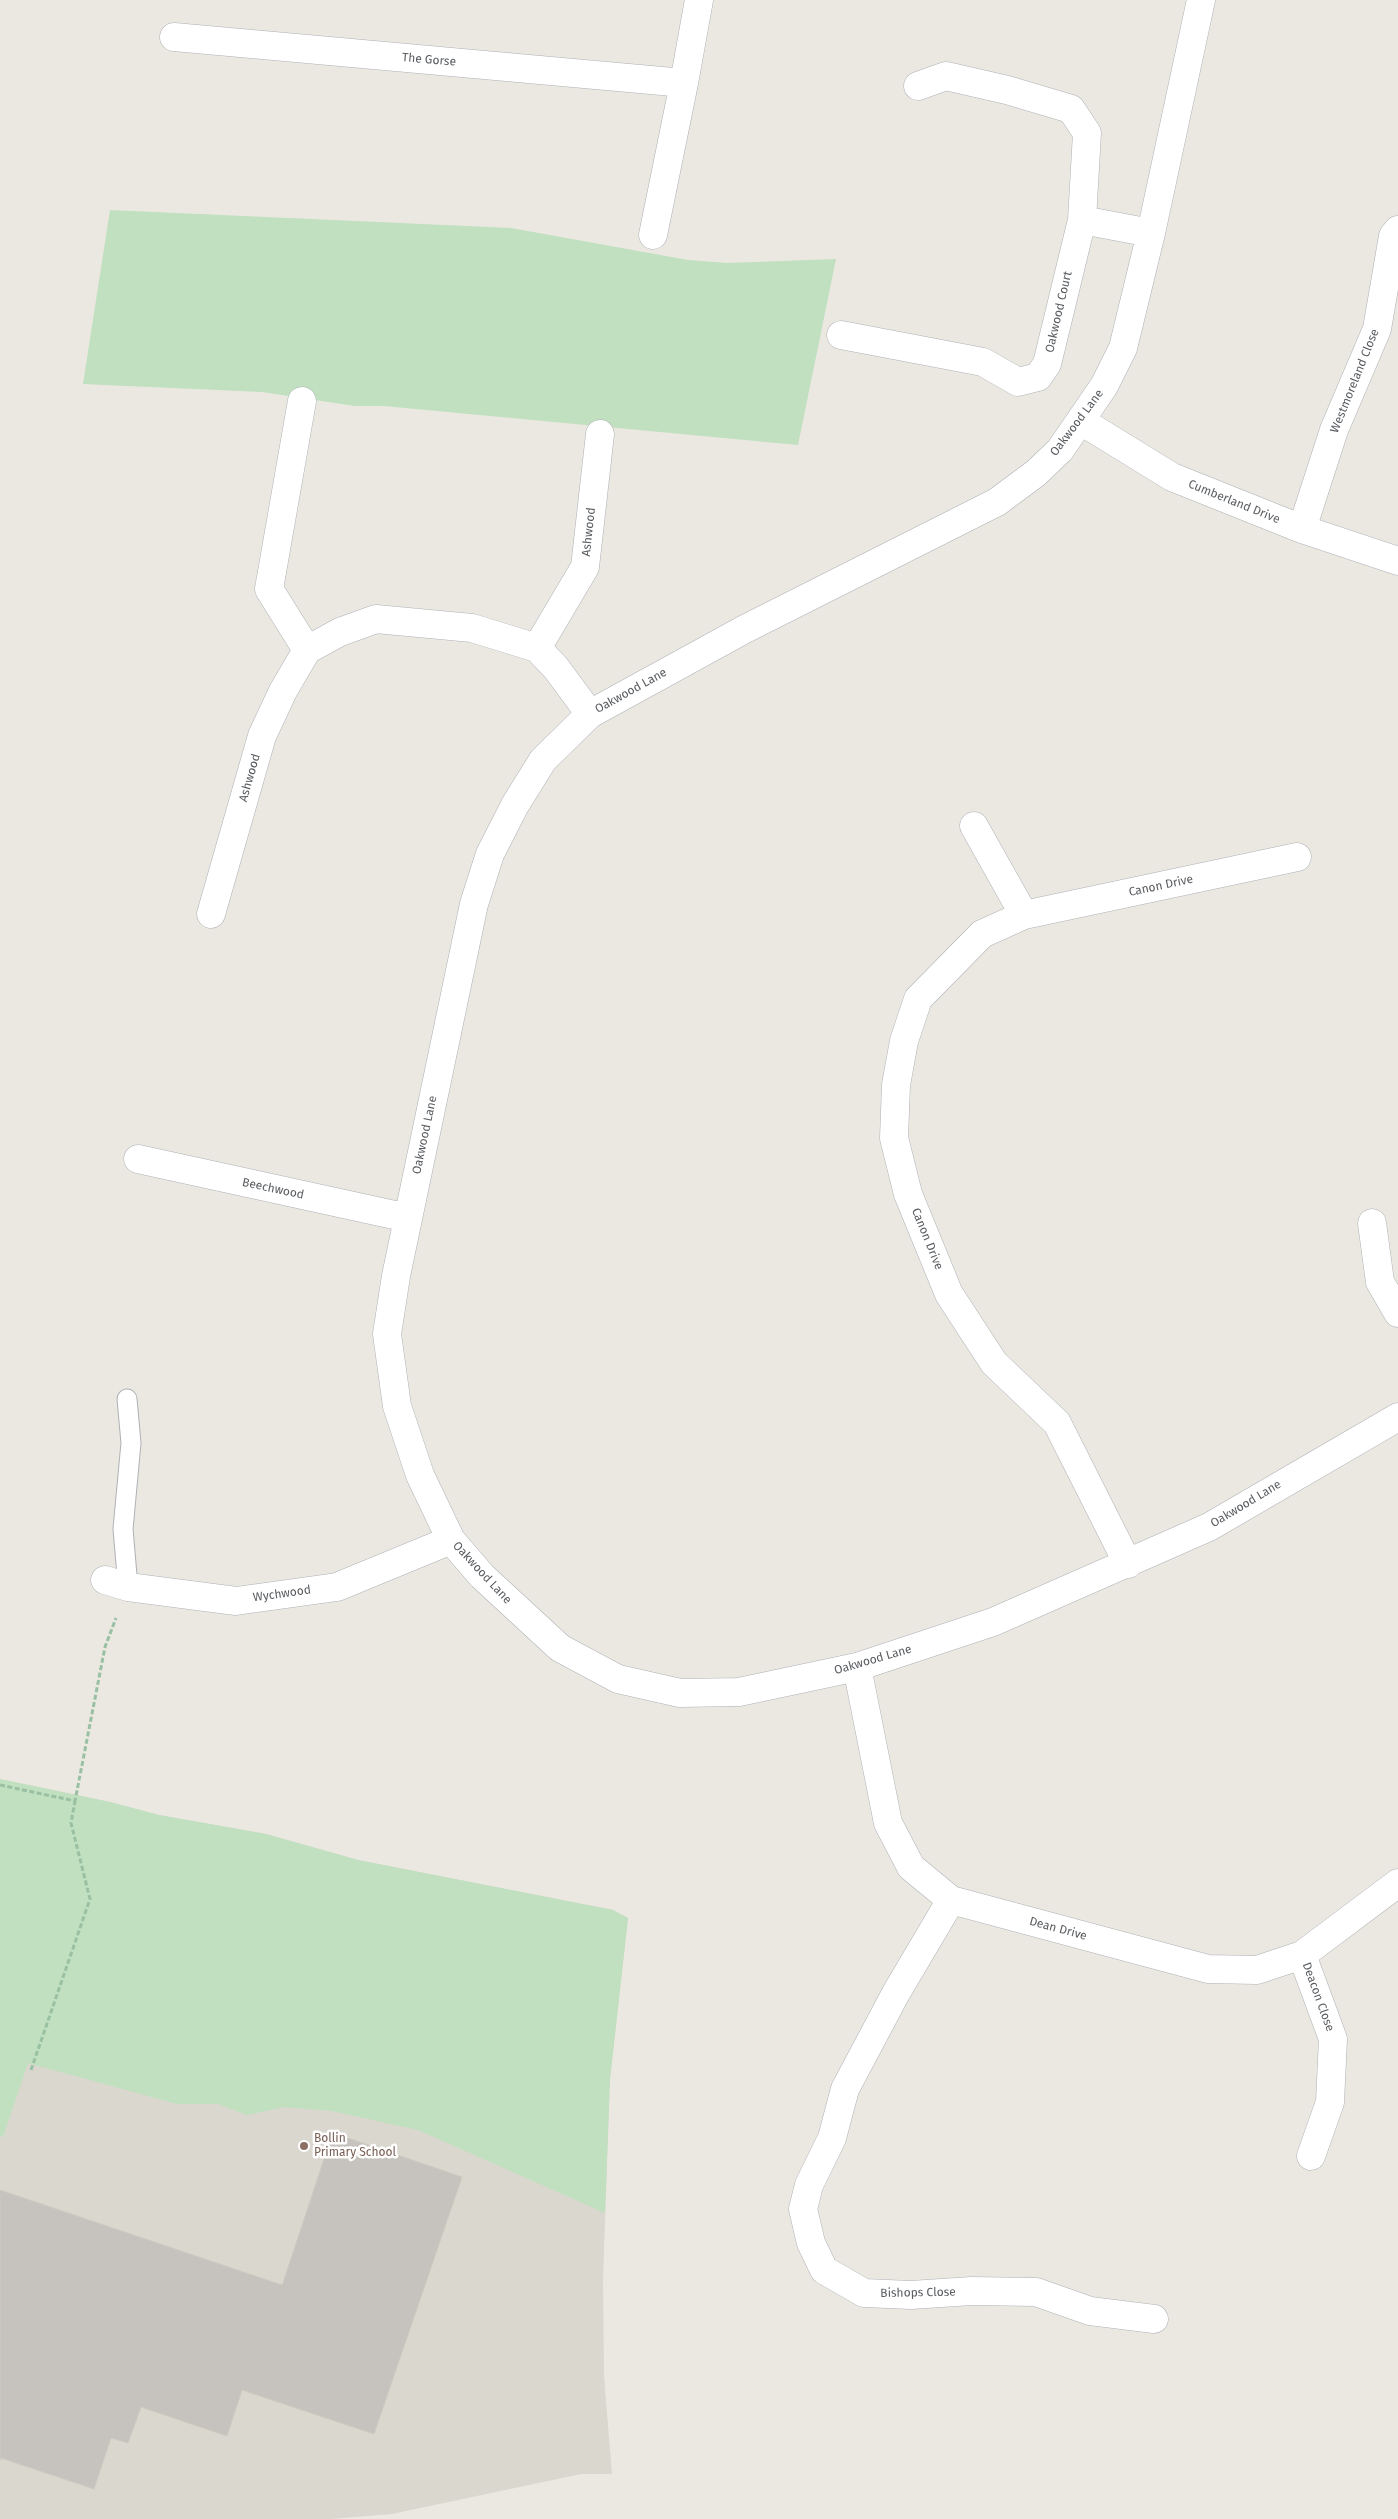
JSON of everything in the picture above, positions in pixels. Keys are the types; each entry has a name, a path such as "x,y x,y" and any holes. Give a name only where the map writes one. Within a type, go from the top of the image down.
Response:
{"street":[{"path":"653,235 700,0"},
{"name":"Oakwood Lane","path":"1201,0 1152,233 1123,348 1104,386 1060,450 1036,473 997,502 745,629 590,714 543,760 515,805 490,854 474,904 396,1276 387,1334 388,1343 397,1406 420,1475 451,1540 482,1576 560,1648 618,1679 680,1693 739,1692 857,1667 993,1622 1209,1527 1398,1417"},
{"name":"The Gorse","path":"174,37 684,83"},
{"name":"Oakwood Court","path":"841,335 983,362 1018,382 1038,377 1047,364 1082,220 1087,133 1070,109 1007,90 946,76 918,86"},
{"path":"1082,220 1152,233"},
{"name":"Westmoreland Close","path":"1302,530 1334,430 1377,329 1393,236 1398,230"},
{"path":"302,401 269,589 307,650 340,632 376,619 472,628 537,648 556,668 590,714"},
{"name":"Cumberland Drive","path":"1081,421 1172,477 1302,530 1398,560"},
{"name":"Ashwood","path":"537,648 585,567 600,434"},
{"name":"Ashwood","path":"211,914 262,736 283,691 307,650"},
{"path":"974,826 1024,915"},
{"name":"Canon Drive","path":"1128,1564 1057,1423 994,1363 949,1294 908,1194 894,1138 896,1085 904,1041 918,999 982,934 1024,915 1297,857"},
{"name":"Beechwood","path":"138,1159 408,1218"},
{"path":"1372,1223 1380,1282 1398,1313"},
{"name":"Wychwood","path":"117,1584 236,1601 337,1586 451,1540"},
{"name":"Dean Drive","path":"857,1667 888,1823 911,1867 950,1900 1208,1969 1257,1970 1302,1956 1398,1883"},
{"name":"Bishops Close","path":"950,1900 896,1993 845,2089 832,2138 809,2185 803,2209 811,2243 824,2270 864,2293 912,2295 972,2291 1036,2292 1090,2311 1154,2319"},
{"name":"Deacon Close","path":"1302,1956 1332,2039 1330,2102 1311,2156"}],"lane":[{"path":"117,1584 131,1443 127,1399"}],"path":[{"path":"31,2070 90,1899 71,1823 117,1584"},
{"path":"0,1785 75,1801"}],"shaded area":[{"name":"Bollin Primary School","path":"0,1779 110,1802 159,1815 266,1834 358,1860 613,1910 628,1918 610,2079 603,2279 604,2376 612,2474 581,2474 392,2514 331,2519 0,2519"}],"green space":[{"path":"110,210 511,228 688,260 728,263 836,259 798,445 384,406 355,406 262,392 83,384"},
{"path":"0,1779 110,1802 159,1815 266,1834 358,1860 613,1910 628,1918 610,2079 605,2213 418,2130 332,2111 284,2107 247,2115 218,2104 177,2104 28,2063 3,2137 0,2136"}],"building":[{"path":"333,2133 462,2177 374,2434 242,2390 227,2436 141,2407 128,2443 111,2438 94,2489 1,2458 0,2461 0,2190 282,2285"}],"place":[{"name":"Bollin Primary School","path":"304,2146"}]}
